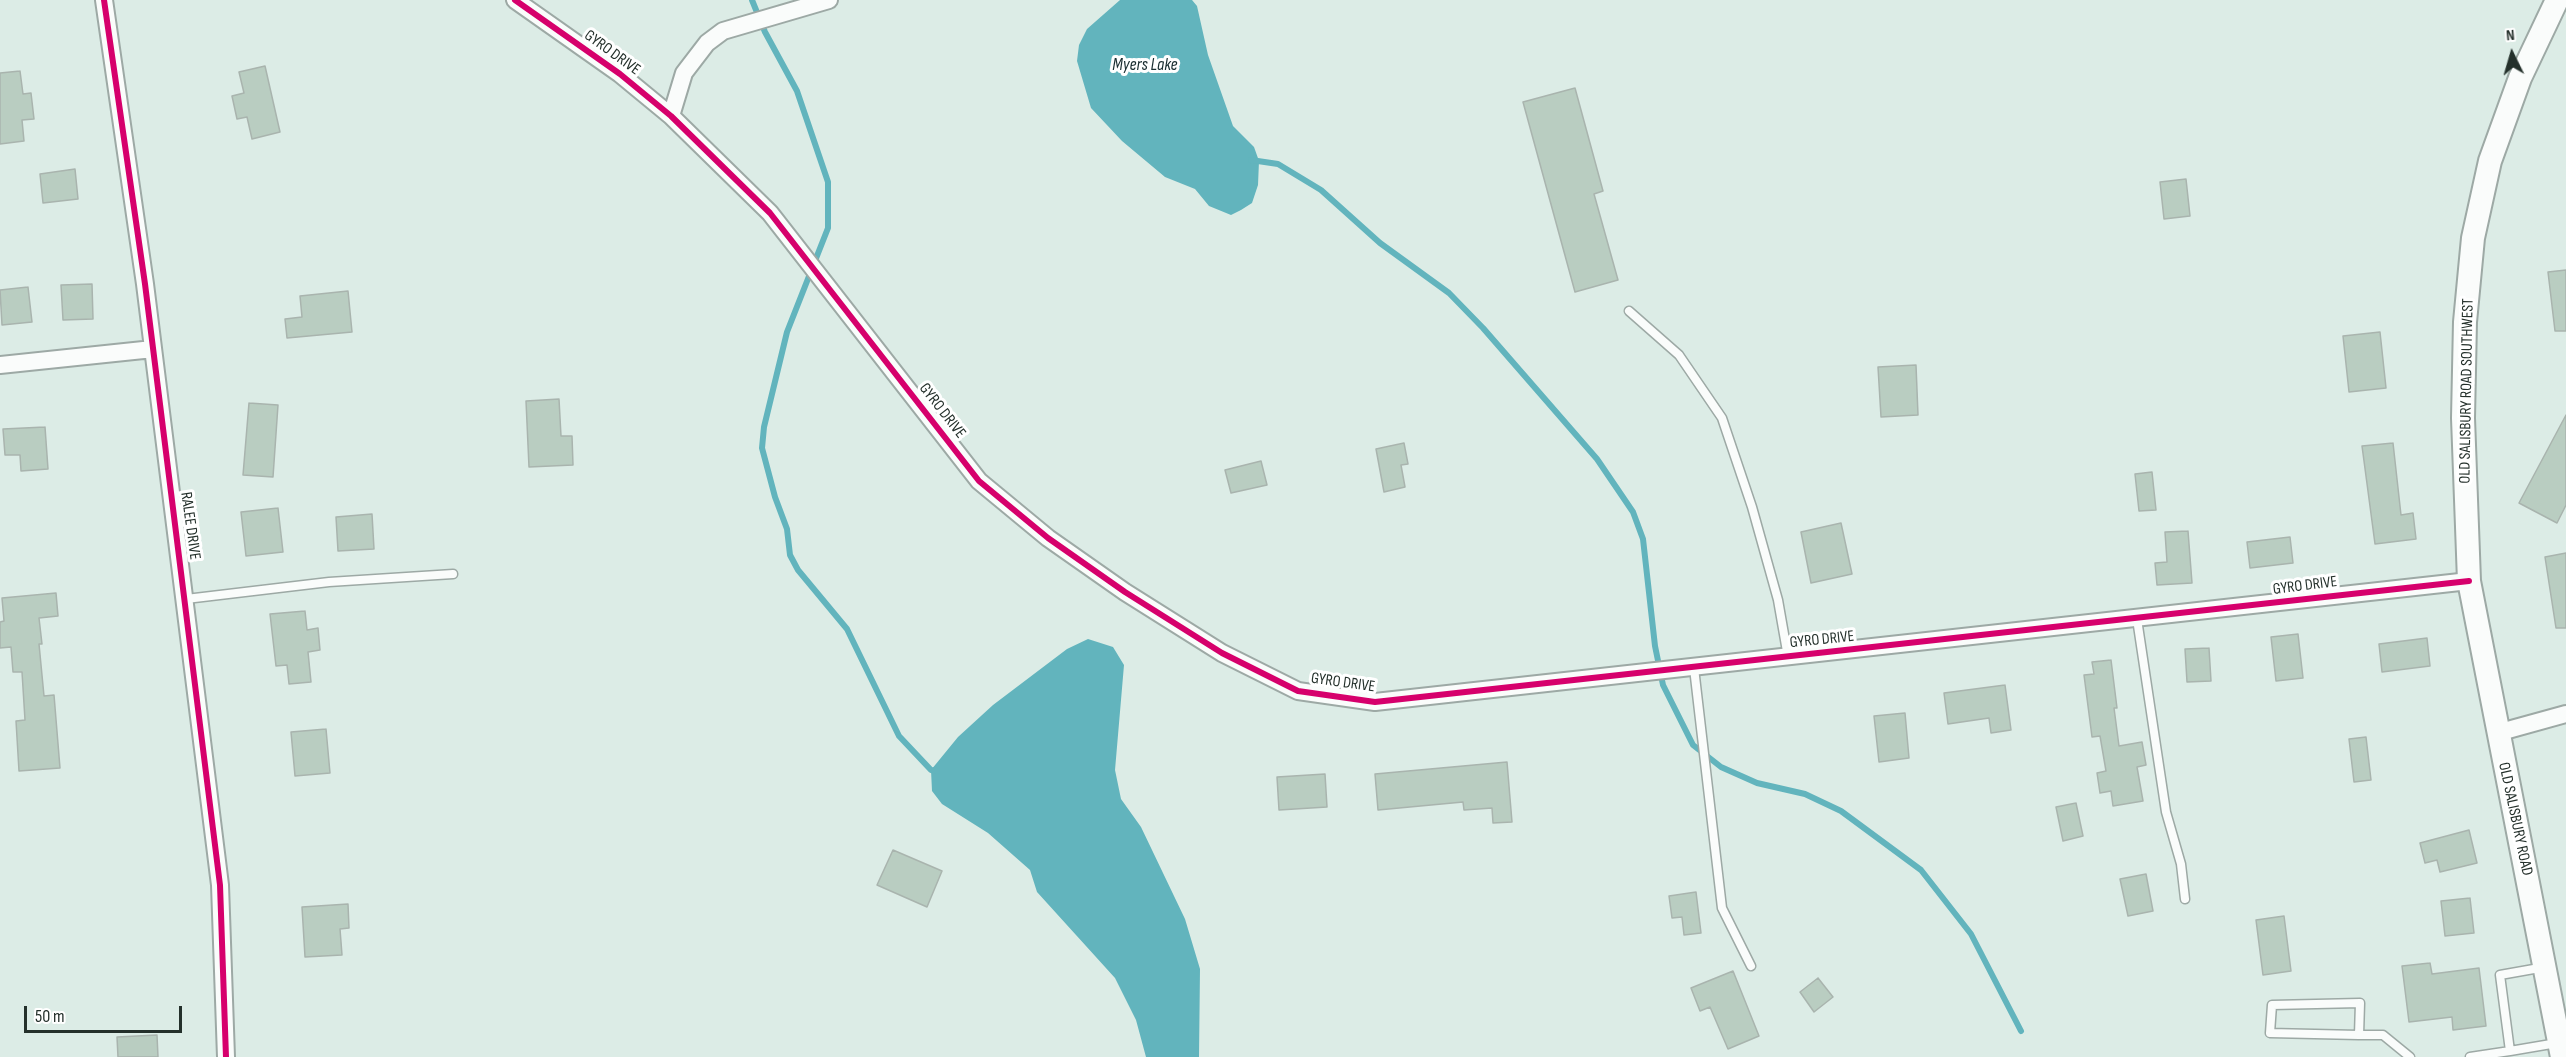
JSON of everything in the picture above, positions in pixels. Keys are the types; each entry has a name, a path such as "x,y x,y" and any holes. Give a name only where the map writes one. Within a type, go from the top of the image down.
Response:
{"main road":[{"name":"OLD SALISBURY ROAD SOUTHWEST","path":"2469,581 2463,418 2465,322 2473,238 2490,161 2516,88 2557,0"},
{"name":"OLD SALISBURY ROAD","path":"2469,581 2560,1050"}],"street":[{"name":"RALEE DRIVE","path":"104,0 186,598 220,885 226,1057"},
{"name":"GYRO DRIVE","path":"515,0 620,74 671,116 770,213 979,481 1065,550 1125,592 1222,653 1298,691 1375,702 2469,581"},
{"path":"671,116 684,73 707,43 732,28 830,0"},
{"path":"0,365 153,349"},
{"path":"2498,733 2566,714"}],"lane":[{"path":"1629,311 1678,355 1722,418 1752,507 1778,600 1788,657"},
{"path":"186,598 329,582 453,574"},
{"path":"2137,619 2166,812 2181,864 2185,899"},
{"path":"1695,668 1722,908 1752,966"},
{"path":"2510,1051 2500,975 2545,966"},
{"path":"2360,1035 2360,1004 2272,1005 2270,1033 2360,1035 2383,1035 2410,1057"},
{"path":"2470,1057 2510,1051 2560,1050"}],"water":[{"name":"Myers Lake","path":"1120,0 1192,0 1197,6 1208,55 1233,126 1254,147 1259,161 1258,185 1252,203 1241,210 1231,215 1209,206 1195,189 1165,177 1122,141 1091,108 1077,61 1079,45 1087,29"},
{"path":"1088,639 1113,647 1124,665 1115,770 1121,799 1141,827 1185,919 1200,969 1199,1057 1146,1057 1136,1020 1115,978 1037,892 1030,870 988,833 942,804 932,791 931,770 958,737 993,705 1067,649"}],"building":[{"path":"265,66 280,132 252,139 247,117 237,119 232,96 244,93 239,72"},
{"path":"20,71 23,94 31,93 34,119 22,120 24,141 0,144 0,73"},
{"path":"1575,88 1603,191 1594,194 1618,280 1575,292 1523,102"},
{"path":"75,169 78,199 43,203 40,174"},
{"path":"2186,179 2190,216 2164,219 2160,182"},
{"path":"2566,270 2566,331 2555,331 2548,272"},
{"path":"92,284 93,319 63,320 61,285"},
{"path":"28,287 32,322 2,325 0,290"},
{"path":"348,291 352,332 287,338 285,319 302,317 300,296"},
{"path":"2380,332 2386,388 2349,392 2343,336"},
{"path":"1916,365 1918,415 1881,417 1878,367"},
{"path":"559,399 561,436 572,436 573,465 529,467 526,401"},
{"path":"249,403 278,405 273,477 243,475"},
{"path":"2566,415 2566,505 2557,523 2519,503"},
{"path":"45,427 48,469 21,471 20,455 5,455 3,429"},
{"path":"1404,443 1408,464 1401,465 1405,487 1384,492 1376,449"},
{"path":"2393,443 2401,515 2413,513 2416,539 2375,544 2362,446"},
{"path":"1261,461 1267,485 1231,493 1225,470"},
{"path":"2152,472 2156,510 2139,511 2135,474"},
{"path":"278,508 283,552 246,556 241,512"},
{"path":"372,514 374,549 338,551 336,517"},
{"path":"1841,523 1852,574 1811,583 1801,532"},
{"path":"2188,531 2192,583 2157,585 2155,563 2167,562 2165,532"},
{"path":"2290,537 2293,563 2250,568 2247,542"},
{"path":"2566,553 2566,628 2556,628 2545,557"},
{"path":"56,593 58,616 39,618 42,644 39,644 44,696 54,695 60,768 19,771 16,721 25,720 22,672 13,672 11,647 0,648 0,622 4,621 2,598"},
{"path":"305,611 307,630 318,628 320,650 308,652 311,682 289,684 287,665 276,666 270,614"},
{"path":"2298,634 2303,678 2276,681 2271,637"},
{"path":"2427,638 2430,666 2382,672 2379,644"},
{"path":"2209,648 2211,681 2187,682 2185,649"},
{"path":"2111,660 2119,746 2142,742 2146,765 2137,767 2143,801 2113,806 2111,791 2100,793 2097,773 2106,771 2100,736 2092,737 2084,675 2094,674 2092,662"},
{"path":"2005,685 2011,730 1991,733 1989,718 1948,724 1944,693"},
{"path":"1905,713 1909,758 1879,762 1874,716"},
{"path":"326,729 330,773 295,776 291,732"},
{"path":"2366,737 2371,780 2354,782 2349,739"},
{"path":"1507,762 1512,822 1493,823 1492,808 1464,810 1463,802 1378,810 1375,774"},
{"path":"1325,774 1327,807 1279,810 1277,777"},
{"path":"2076,803 2083,836 2063,841 2056,807"},
{"path":"2469,830 2477,863 2440,872 2437,860 2425,863 2420,843"},
{"path":"893,850 942,871 927,907 877,885"},
{"path":"2146,874 2153,911 2128,916 2120,879"},
{"path":"1696,892 1701,933 1684,935 1682,917 1672,918 1669,896"},
{"path":"2470,898 2474,933 2445,936 2441,901"},
{"path":"348,904 349,928 340,929 342,955 305,957 302,907"},
{"path":"2284,916 2291,971 2263,975 2256,920"},
{"path":"2430,963 2432,974 2479,968 2486,1026 2453,1030 2452,1017 2409,1022 2402,966"},
{"path":"1733,971 1759,1036 1728,1049 1710,1007 1700,1011 1691,988"},
{"path":"1818,978 1833,997 1814,1012 1800,992"},
{"path":"157,1035 158,1057 118,1057 117,1037"}],"waterway":[{"path":"752,0 765,32 797,91 828,182 828,228 787,332 764,427 762,448 775,497 787,529 790,555 798,570 847,629 899,736 931,770 937,771"},
{"path":"1251,160 1278,164 1321,190 1380,243 1449,293 1483,328 1597,459 1633,512 1643,539 1655,646 1663,685 1693,745 1721,767 1757,783 1805,794 1841,811 1921,870 1971,934 2021,1031"}],"cycle path":[{"path":"104,0 145,284 220,885 226,1057"},
{"path":"515,0 620,74 671,116 770,213 979,481 1048,538 1125,592 1222,653 1298,691 1375,702 2469,581"}]}
